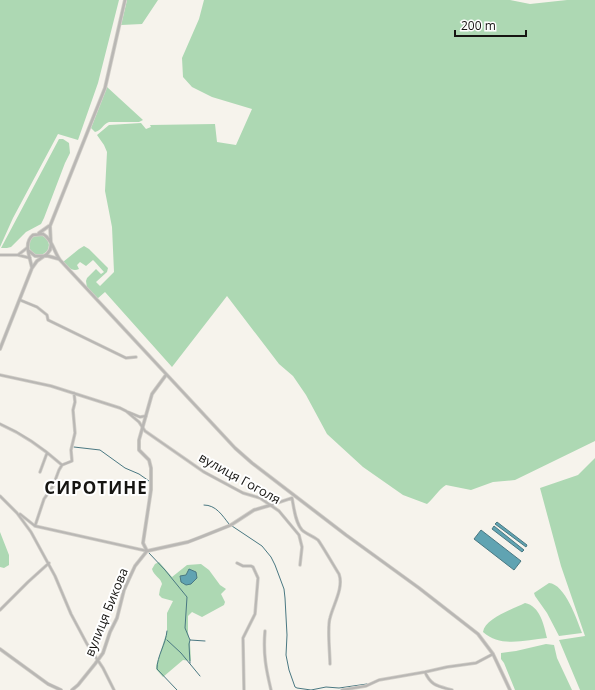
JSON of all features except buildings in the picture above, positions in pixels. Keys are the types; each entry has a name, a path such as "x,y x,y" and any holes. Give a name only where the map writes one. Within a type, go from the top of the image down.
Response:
{"street":[{"path":"0,349 32,268 49,252 50,226 104,88 125,0"},
{"path":"32,268 28,249 29,238 50,226"},
{"path":"39,233 46,236 60,260 234,448 478,634 492,654 510,690"},
{"path":"18,255 28,249"},
{"path":"28,249 32,255 38,257"},
{"path":"0,255 18,255 30,258 53,257 60,260"},
{"path":"20,300 37,307 47,316 48,320 126,358 136,358"},
{"name":"вулиця Гоголя","path":"0,374 44,384 82,395 126,411 143,426 145,431 204,472 243,493 260,498 279,511 299,535 302,547 300,565"},
{"path":"147,551 143,542 151,487 151,468 149,460 140,450 139,440 152,394 166,375"},
{"path":"35,526 44,498 53,486 59,470 62,465 72,461 71,450 75,433 73,410 75,402 74,393"},
{"path":"75,402 82,395"},
{"path":"126,411 140,417 146,416"},
{"path":"0,424 19,433 62,465"},
{"path":"40,472 47,453"},
{"path":"0,496 17,513 31,532 58,583 71,614 114,690"},
{"path":"17,513 35,526 147,551 188,542 231,525 254,510 297,497"},
{"path":"292,498 297,519 303,530 318,540 338,573 340,581 329,620 330,664"},
{"name":"вулиця Бикова","path":"72,690 78,685 103,653 110,632 117,618 124,590 129,578 135,566 147,551"},
{"path":"0,610 48,563"},
{"path":"237,563 243,566 253,567 258,578 255,614 243,638 244,690"},
{"path":"265,631 264,648 271,690"},
{"path":"0,649 48,684 61,690"},
{"path":"342,690 366,686 379,680 476,663 492,654"},
{"path":"425,672 428,679 435,685 452,690"}],"green space":[{"path":"0,0 119,0 98,83 78,140 58,134 13,218 0,247"},
{"path":"127,0 158,0 142,24 121,25"},
{"path":"204,0 510,0 530,4 567,0 595,0 595,441 515,480 493,482 471,490 446,485 427,504 403,495 363,467 327,434 306,395 293,376 279,364 227,296 172,367 105,292 97,299 87,288 87,278 96,269 101,274 104,272 93,260 86,266 80,262 77,265 79,269 77,270 70,268 63,262 84,246 108,268 107,272 96,282 100,286 114,272 112,227 105,191 107,152 97,135 109,125 141,123 146,129 151,127 150,125 215,124 217,142 236,145 252,109 212,97 192,87 183,77 182,58 199,19"},
{"path":"107,87 143,120 139,122 109,122 95,132 91,128"},
{"path":"59,139 63,139 69,143 70,153 41,224 26,232 11,247 1,248"},
{"path":"35,235 43,235 49,241 49,249 43,255 35,255 29,249 29,241"},
{"path":"595,458 595,690 580,690 559,640 585,636 561,566 540,488 578,475"},
{"path":"0,532 9,555 9,565 4,568 0,567"},
{"path":"159,562 172,577 187,565 201,564 209,570 220,585 226,589 221,594 225,602 224,605 202,617 192,612 188,616 191,661 183,660 163,677 156,669 156,666 167,631 167,613 173,601 162,598 159,595 162,584 152,569 155,564"},
{"path":"549,583 560,589 565,596 574,612 582,633 559,636 534,593"},
{"path":"525,603 530,605 538,612 543,622 547,638 514,642 498,640 483,632 485,627 494,618"},
{"path":"546,644 554,645 557,658 572,690 515,690 501,659 501,653"}],"water":[{"path":"497,522 527,545 526,547 495,524"},
{"path":"494,526 524,550 522,552 492,529"},
{"path":"481,530 521,561 514,570 474,539"},
{"path":"189,569 196,572 197,578 191,584 186,585 181,582 180,576 186,575"}],"waterway":[{"path":"74,447 100,450 125,468 139,474 149,481"},
{"path":"204,505 208,505 215,509 229,524"},
{"path":"232,526 262,546 271,557 275,565 284,589 287,635 286,655 295,687 311,690 326,687 339,688 367,684"},
{"path":"149,553 187,597 185,628 190,640 205,641"},
{"path":"167,631 158,659 157,669 177,690"},
{"path":"167,640 181,653 200,676"},
{"path":"190,640 190,663"}],"district":[{"name":"СИРОТИНЕ","path":"96,487"}]}
